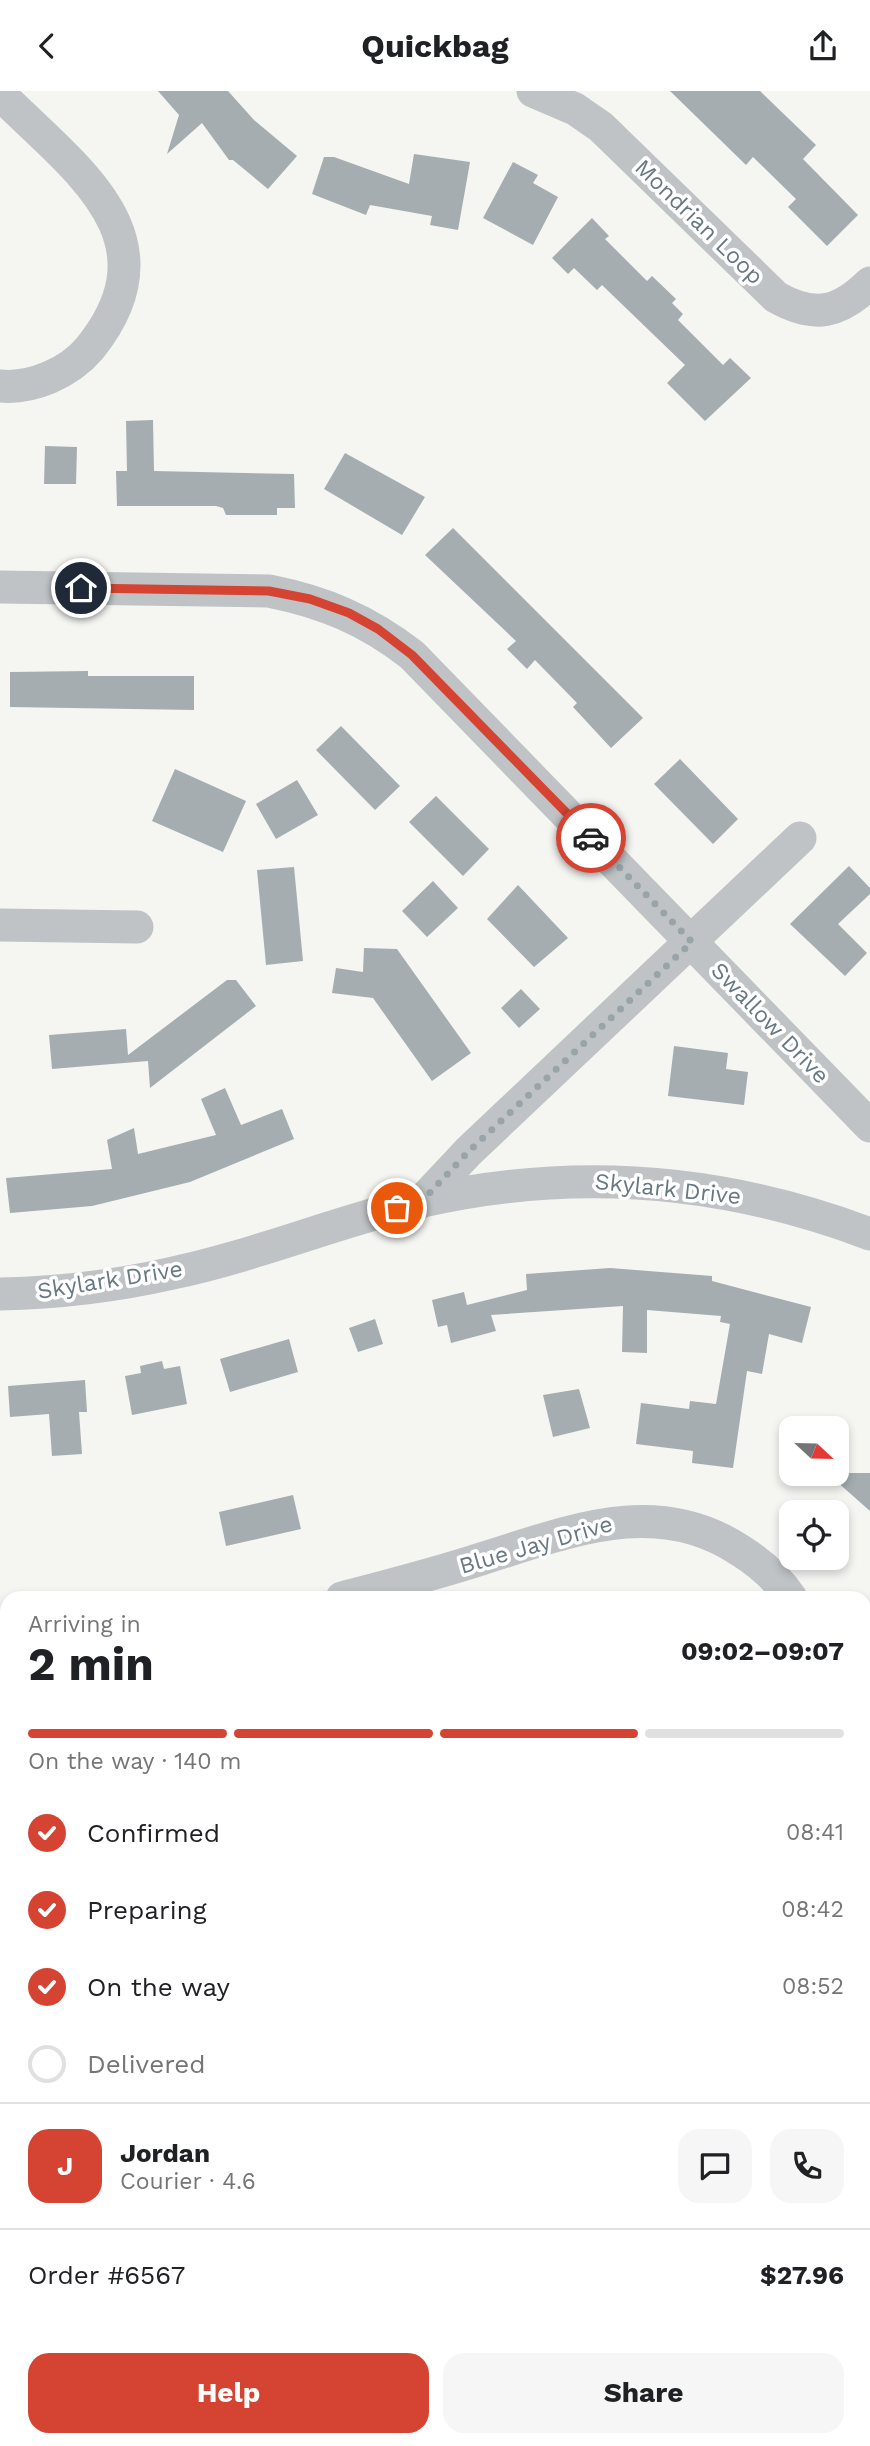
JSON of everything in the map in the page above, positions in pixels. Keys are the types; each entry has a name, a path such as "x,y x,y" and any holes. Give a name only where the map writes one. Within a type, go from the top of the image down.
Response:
{"street":[{"path":"0,94 103,197 121,239 124,273 119,301 107,327 85,353 68,367 44,380 12,387 0,386"},
{"name":"Mondrian Loop","path":"551,94 601,127 776,297 794,307 815,311 836,308 855,298 870,283"},
{"name":"Swallow Drive","path":"0,587 269,591 310,599 349,613 378,629 412,655 870,1126"},
{"path":"421,1202 469,1151 800,838"},
{"path":"0,925 136,927"},
{"name":"Skylark Drive","path":"0,1294 99,1287 175,1273 421,1202 489,1188 572,1180 642,1181 710,1189 757,1199 870,1234"},
{"name":"Blue Jay Drive","path":"368,1591 582,1528 619,1521 656,1520 686,1525 727,1541 758,1562 785,1591"}],"building":[{"path":"158,91 228,91 254,120 297,156 268,189 233,160 229,160 202,123 167,154 179,115"},
{"path":"670,91 760,91 816,145 803,159 858,215 827,246 788,207 796,199 753,157 746,165"},
{"path":"414,154 470,162 458,230 430,225 432,216 370,205 366,215 312,194 324,157 334,157 409,184"},
{"path":"513,162 538,175 533,183 558,197 533,245 483,218"},
{"path":"592,218 609,236 605,239 647,281 652,276 676,299 672,303 683,314 678,320 723,365 730,358 751,378 705,421 667,383 685,365 602,285 597,290 574,268 568,274 552,258"},
{"path":"153,420 154,471 294,474 295,508 277,508 277,515 226,515 223,508 216,506 117,506 116,471 127,471 126,421"},
{"path":"45,446 77,447 76,484 44,484"},
{"path":"345,453 425,497 402,535 324,489"},
{"path":"453,528 643,718 611,748 573,707 577,703 535,660 527,669 507,649 516,641 425,555"},
{"path":"88,671 88,676 194,676 194,710 10,707 10,672"},
{"path":"341,726 400,786 375,810 316,750"},
{"path":"680,759 738,819 713,844 654,784"},
{"path":"175,769 246,801 223,852 152,821"},
{"path":"297,780 318,815 276,839 256,804"},
{"path":"436,796 489,849 463,876 409,822"},
{"path":"849,866 870,888 870,894 838,924 867,953 845,976 790,924"},
{"path":"294,867 303,961 266,965 257,870"},
{"path":"433,881 458,908 427,937 402,911"},
{"path":"518,885 568,938 534,967 487,919"},
{"path":"364,948 397,949 471,1053 432,1081 373,998 332,993 336,968 363,972"},
{"path":"227,980 236,980 256,1006 150,1088 148,1061 52,1069 49,1035 126,1029 128,1055"},
{"path":"521,989 540,1009 519,1028 501,1008"},
{"path":"674,1046 728,1053 726,1069 748,1072 744,1105 668,1096"},
{"path":"225,1088 241,1125 282,1109 294,1139 190,1182 92,1206 10,1213 6,1178 112,1169 107,1140 134,1128 138,1154 216,1135 201,1099"},
{"path":"610,1268 712,1276 712,1281 811,1307 802,1343 769,1334 762,1374 747,1371 733,1468 692,1463 693,1451 636,1444 641,1403 689,1409 690,1401 716,1404 730,1324 720,1322 721,1316 647,1310 647,1353 622,1352 623,1306 491,1315 496,1331 451,1343 447,1325 438,1327 432,1300 464,1292 467,1305 527,1290 526,1274"},
{"path":"375,1319 383,1344 358,1352 349,1328"},
{"path":"289,1339 298,1372 230,1392 220,1359"},
{"path":"162,1361 164,1369 180,1366 187,1404 132,1415 125,1376 141,1373 140,1366"},
{"path":"85,1380 87,1412 79,1412 82,1454 52,1456 49,1414 10,1417 8,1386"},
{"path":"579,1389 590,1428 553,1437 543,1395"},
{"path":"849,1473 870,1473 870,1511 842,1486 849,1486"},
{"path":"293,1495 301,1529 226,1546 219,1512"}],"way so far":[{"path":"397,1208 421,1202 469,1151 692,942 591,838"}],"route":[{"path":"81,588 269,591 310,599 349,613 378,629 412,655 591,838"}]}
